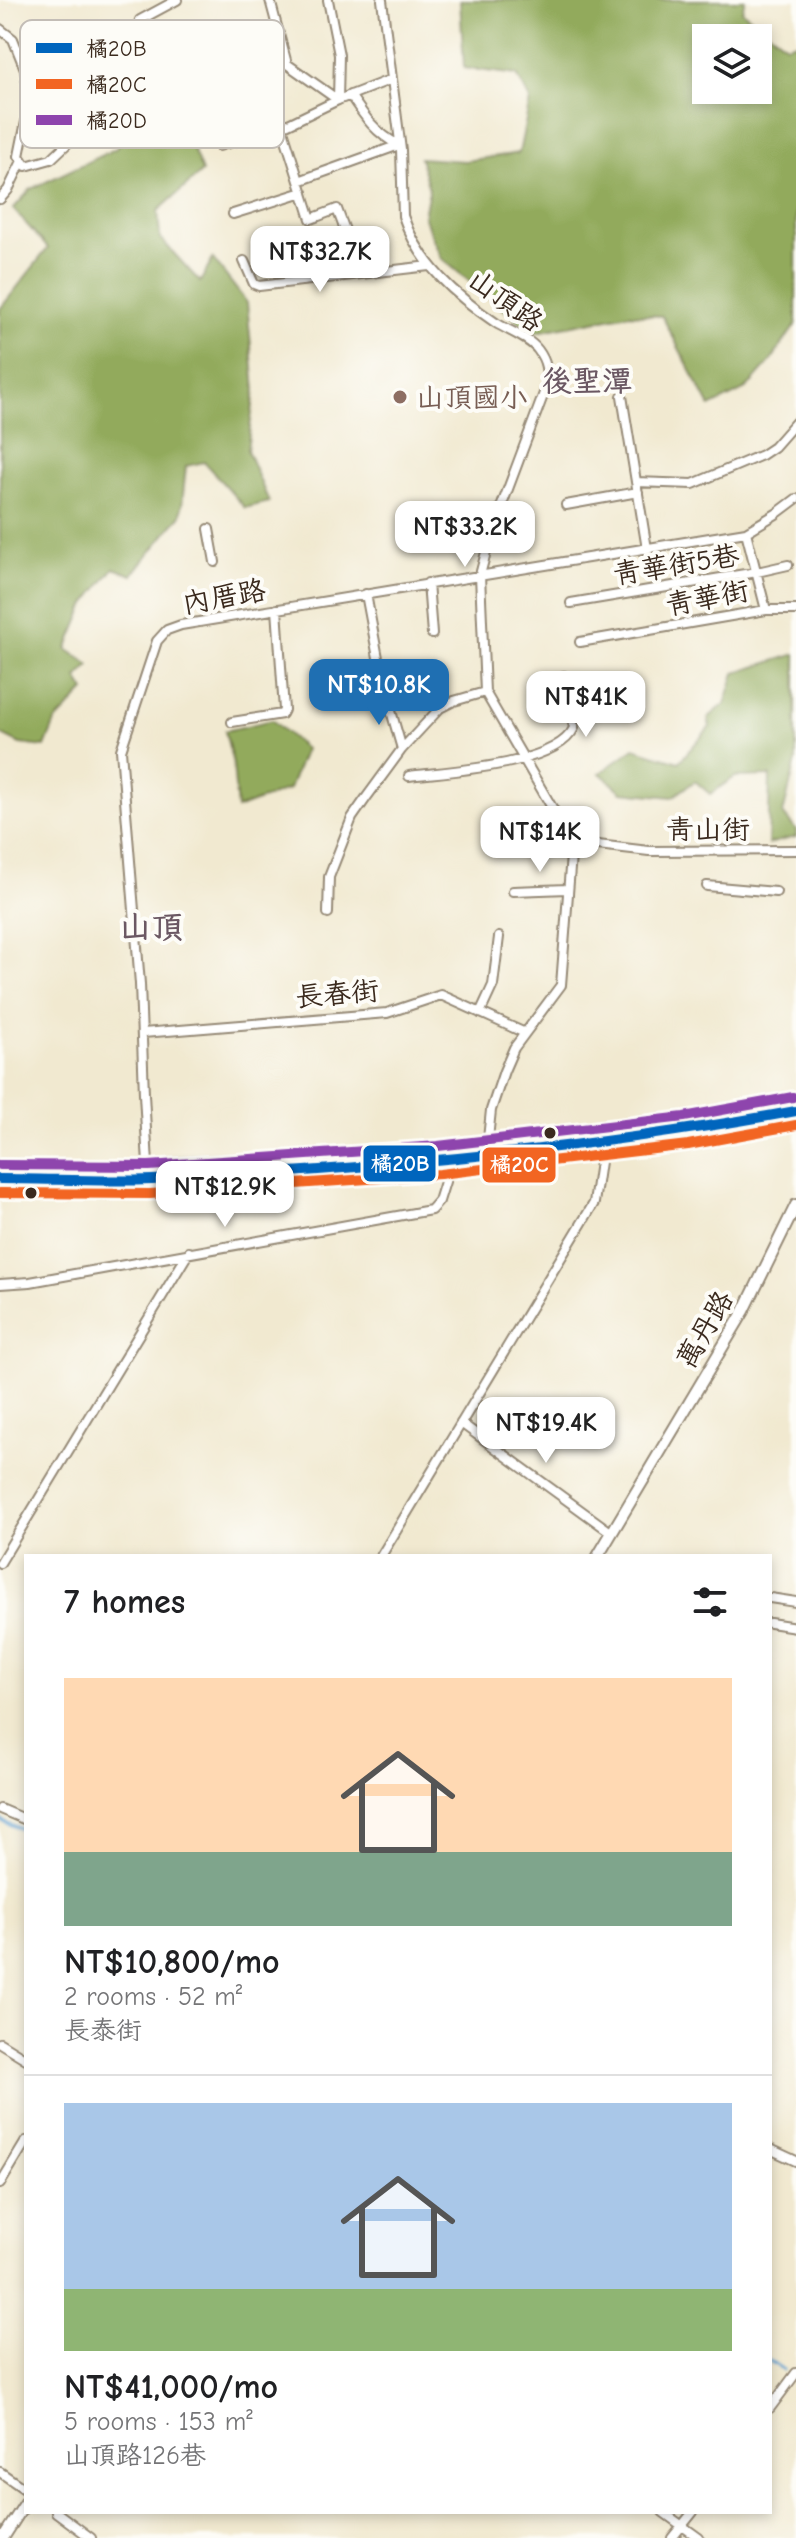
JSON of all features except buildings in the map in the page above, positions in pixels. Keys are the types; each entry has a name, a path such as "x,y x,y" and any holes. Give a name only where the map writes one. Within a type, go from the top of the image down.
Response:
{"main road":[{"path":"0,1189 150,1186 448,1172 486,1162 796,1111"},
{"path":"0,1179 150,1186 601,1155 796,1124"}],"street":[{"path":"140,20 177,0"},
{"path":"270,0 275,20"},
{"path":"328,0 339,55 338,100"},
{"name":"山頂路","path":"382,0 399,145 403,216 429,266 463,300 536,347 546,362 547,385 490,537 480,575 485,692 572,842"},
{"path":"0,29 13,39 20,56"},
{"path":"284,53 287,64 338,100"},
{"path":"284,126 392,79"},
{"path":"350,95 368,122 399,145"},
{"path":"284,133 311,219 337,209 361,273"},
{"path":"299,181 399,145"},
{"path":"0,199 21,163 21,148"},
{"path":"21,163 26,166 51,159 63,148"},
{"path":"233,214 303,192"},
{"path":"293,241 306,280"},
{"path":"244,261 255,285 429,266"},
{"path":"622,396 647,549"},
{"path":"636,482 693,484 762,455 774,447 796,422"},
{"path":"566,505 638,492"},
{"name":"內厝路","path":"150,1186 132,869 122,775 123,741 157,641 167,630 428,583 746,532 796,499"},
{"path":"209,529 215,562"},
{"name":"青華街","path":"580,642 766,610 746,532"},
{"name":"青華街5巷","path":"571,603 788,565"},
{"path":"428,583 432,634"},
{"path":"366,594 382,679"},
{"path":"232,722 282,714 284,710 277,609"},
{"path":"766,610 796,610"},
{"path":"409,776 524,760 554,747 566,739 574,728 564,676"},
{"path":"328,913 329,877 352,818 402,749 440,708 485,692"},
{"path":"387,697 402,749"},
{"path":"486,1162 491,1110 509,1059 561,985 572,842"},
{"name":"青山街","path":"572,842 649,851 796,850"},
{"path":"707,886 776,892"},
{"path":"513,891 568,889"},
{"path":"480,1013 493,985 499,937"},
{"name":"長春街","path":"143,1033 387,1013 441,995 525,1033"},
{"path":"382,1554 594,1203 601,1155"},
{"path":"0,1284 30,1282 431,1210 439,1201 448,1172"},
{"name":"萬丹路","path":"599,1554 744,1311 796,1205"},
{"path":"0,1563 189,1252"},
{"path":"461,1423 612,1533"},
{"path":"772,1598 796,1602"},
{"path":"772,1623 796,1627"},
{"path":"0,1809 24,1819"},
{"path":"0,2043 24,2058"},
{"path":"0,2184 24,2144"},
{"path":"772,2150 796,2161"},
{"path":"772,2405 796,2373"},
{"path":"0,2472 24,2489"},
{"path":"3,2538 24,2505"},
{"path":"59,2514 91,2538"},
{"path":"666,2514 699,2538"},
{"path":"672,2538 692,2514"}],"green space":[{"path":"460,0 745,0 742,11 759,24 692,24 692,104 772,104 772,34 786,45 796,42 796,324 771,361 746,389 710,407 662,316 629,314 532,333 441,258 424,217 429,189 420,158 465,161 519,153 530,100 517,75 464,68"},
{"path":"192,148 202,172 158,211 160,238 200,282 213,259 247,303 255,390 247,450 269,502 245,508 204,462 186,466 181,515 132,575 114,568 86,604 67,649 90,665 77,678 85,691 55,722 45,747 20,744 0,734 0,309 48,248 13,209 31,189 115,149"},
{"path":"796,654 796,761 783,814 796,830 796,837 768,844 770,776 735,777 710,794 695,781 673,797 622,792 600,773 634,748 679,762 710,727 708,718 725,704 735,673"},
{"path":"272,720 305,749 289,789 237,809 233,764 225,731"}],"waterway":[{"path":"0,1820 24,1830"},
{"path":"772,2362 783,2370"}],"transit line":[{"name":"橘20D","path":"0,1165 149,1166 438,1146 684,1117 793,1097"},
{"name":"橘20B","path":"0,1179 152,1180 394,1164 636,1137 796,1111"},
{"name":"橘20C","path":"0,1193 150,1194 440,1174 688,1145 796,1125"}],"place":[{"name":"山頂國小","path":"400,397"}],"district":[{"name":"後聖潭","path":"587,381"},
{"name":"山頂","path":"151,927"}]}
